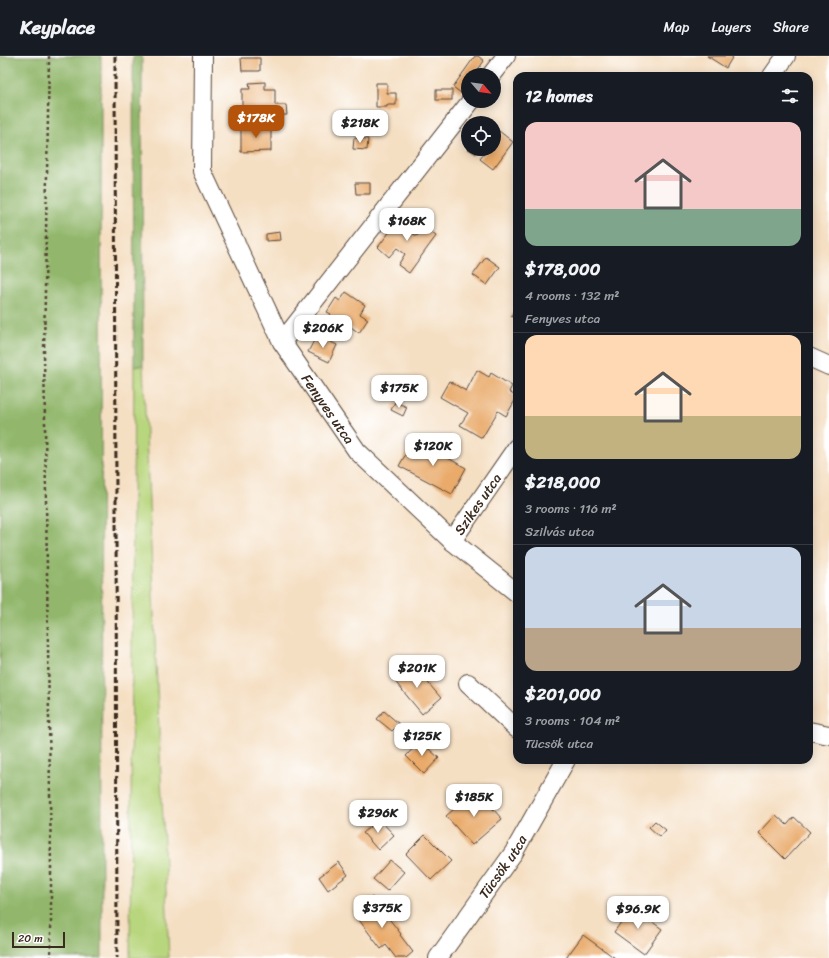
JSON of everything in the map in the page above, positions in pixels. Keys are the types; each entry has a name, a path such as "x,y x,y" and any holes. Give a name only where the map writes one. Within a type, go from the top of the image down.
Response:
{"street":[{"name":"Fenyves utca","path":"203,56 202,171 282,342 357,451 452,542 513,590"},
{"path":"497,68 506,56"},
{"path":"775,72 786,56"},
{"path":"282,342 466,108"},
{"path":"813,359 829,366"},
{"name":"Szikes utca","path":"452,542 513,453"},
{"path":"468,683 513,725"},
{"path":"813,732 829,735"},
{"name":"Tücsök utca","path":"438,958 514,852 558,764"}],"path":[{"path":"49,56 44,351 51,958"}],"green space":[{"path":"0,56 101,56 102,958 0,958"},
{"path":"133,56 142,56 143,365 134,367"},
{"path":"143,365 169,958 130,958 134,367"}],"building":[{"path":"475,56 478,56 484,61 479,68 466,68"},
{"path":"707,56 733,56 726,68"},
{"path":"241,58 260,58 260,71 242,71"},
{"path":"461,76 461,93 453,87"},
{"path":"265,82 265,89 275,89 275,105 286,105 287,115 242,116 242,89 250,89 249,83"},
{"path":"376,83 387,83 387,93 396,93 396,105 376,107"},
{"path":"436,90 452,90 452,100 436,100"},
{"path":"241,126 271,126 271,151 241,152"},
{"path":"501,133 513,142 493,169 480,159 482,156 501,156"},
{"path":"354,138 368,139 367,150 353,149"},
{"path":"355,183 370,183 370,194 356,194"},
{"path":"405,212 417,222 409,231 417,236 424,227 436,236 409,273 398,265 405,254 397,248 389,257 378,247"},
{"path":"280,232 281,240 266,241 266,234"},
{"path":"486,257 500,267 487,285 473,275"},
{"path":"346,292 365,305 360,314 368,319 359,333 351,327 346,334 326,322 331,314 327,312 336,298 340,301"},
{"path":"317,335 337,345 329,362 308,352"},
{"path":"477,370 489,377 491,373 512,386 509,392 513,394 513,404 506,416 498,411 482,438 460,425 468,413 440,397 449,381 466,391"},
{"path":"395,402 407,407 403,416 391,410"},
{"path":"426,440 437,446 435,451 466,468 452,494 399,466 407,452 412,454 419,442 423,445"},
{"path":"412,664 441,698 422,714 393,679"},
{"path":"384,711 399,724 392,731 377,719"},
{"path":"420,741 439,758 424,774 406,756"},
{"path":"476,790 502,819 472,845 446,816"},
{"path":"776,815 787,825 794,817 810,832 785,859 759,833"},
{"path":"379,819 394,835 378,850 363,833"},
{"path":"655,821 666,830 660,837 649,827"},
{"path":"425,835 451,861 431,880 406,854"},
{"path":"390,860 404,872 387,891 373,879"},
{"path":"339,862 348,875 328,890 319,877"},
{"path":"372,897 413,952 406,958 396,958 386,945 381,949 353,912"},
{"path":"632,907 662,929 644,954 614,932"},
{"path":"583,935 601,948 615,958 566,958"}],"railway":[{"path":"115,56 117,958"}]}
